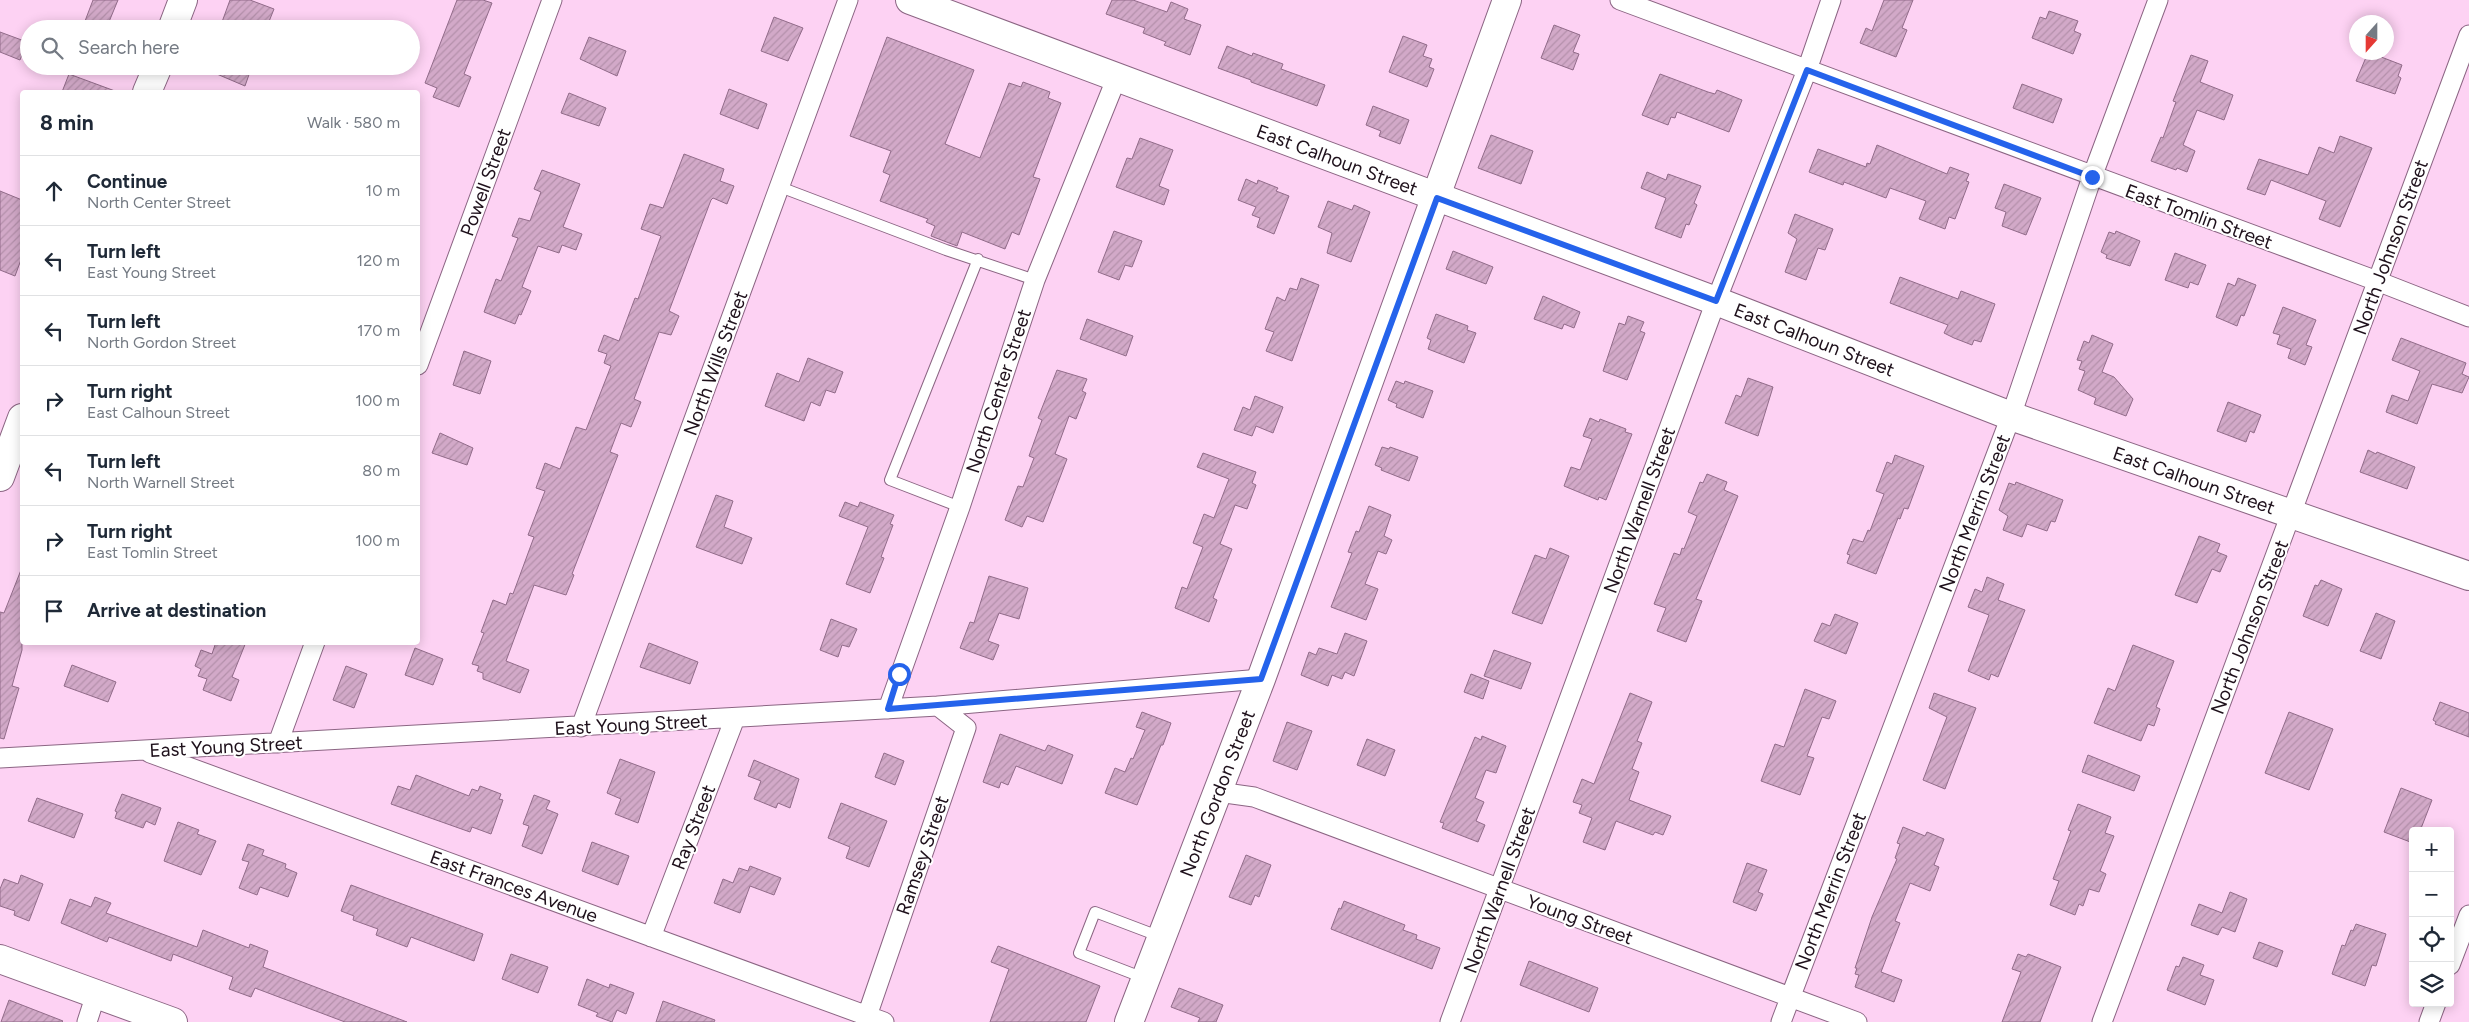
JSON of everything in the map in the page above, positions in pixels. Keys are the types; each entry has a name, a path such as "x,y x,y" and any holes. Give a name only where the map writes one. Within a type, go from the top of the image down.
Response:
{"street":[{"path":"175,20 183,0"},
{"name":"Powell Street","path":"420,360 552,0"},
{"name":"North Wills Street","path":"581,727 848,0"},
{"name":"East Calhoun Street","path":"910,0 1716,301 2011,416 2469,576"},
{"name":"North Gordon Street","path":"1129,1022 1261,679 1437,198 1507,0"},
{"name":"East Tomlin Street","path":"1620,0 2092,177 2377,281 2469,317"},
{"name":"North Warnell Street","path":"1450,1022 1716,301 1807,70 1831,0"},
{"name":"North Merrin Street","path":"1781,1022 2011,416 2092,177 2158,0"},
{"name":"North Johnson Street","path":"2102,1022 2469,35"},
{"path":"149,90 155,75"},
{"name":"North Center Street","path":"888,709 960,506 1035,280 1117,77"},
{"path":"0,477 20,423"},
{"path":"278,743 314,645"},
{"name":"East Young Street","path":"0,758 938,706 1261,679"},
{"name":"Ramsey Street","path":"876,1019 966,728 938,706"},
{"name":"Ray Street","path":"651,937 735,718"},
{"name":"East Frances Avenue","path":"143,750 876,1019"},
{"name":"Young Street","path":"1218,792 1254,797 1857,1022"},
{"path":"2451,962 2469,915"},
{"path":"0,959 172,1022"},
{"path":"87,1022 96,994"},
{"path":"2429,1022 2435,1007"}],"lane":[{"path":"780,187 946,250 978,259 1035,280"},
{"path":"960,506 890,480 978,259"},
{"path":"1146,978 1080,953 1095,912 1162,937"}],"building":[{"path":"93,0 118,0 110,20 85,20"},
{"path":"230,0 250,0 274,9 270,20 223,20"},
{"path":"457,0 483,0 492,3 464,74 471,77 459,107 433,97 437,88 425,83"},
{"path":"1112,0 1133,0 1167,12 1171,2 1188,9 1184,19 1201,25 1190,55 1164,45 1166,42 1143,33 1145,28 1106,14"},
{"path":"1884,0 1913,0 1902,28 1907,30 1896,57 1860,43 1866,28 1872,31"},
{"path":"2049,11 2078,21 2074,31 2081,34 2073,54 2032,38 2040,17 2046,19"},
{"path":"774,17 803,28 788,61 761,51"},
{"path":"1554,25 1580,35 1573,52 1579,54 1573,70 1541,58"},
{"path":"0,32 20,39 20,60 0,52"},
{"path":"1403,36 1427,45 1423,56 1432,59 1429,67 1434,69 1427,87 1389,72"},
{"path":"589,37 626,51 617,76 580,59"},
{"path":"887,37 974,70 945,144 980,158 1009,83 1021,87 1023,82 1050,92 1048,98 1061,103 1033,177 1040,179 1019,235 1012,232 1005,249 962,232 957,246 931,236 935,226 926,222 928,219 880,201 890,175 883,172 891,151 850,136"},
{"path":"1227,46 1252,56 1253,53 1283,64 1281,69 1325,85 1317,106 1218,68"},
{"path":"2191,55 2208,61 2200,82 2233,95 2224,120 2197,110 2183,145 2195,151 2187,172 2151,161 2161,137 2163,138 2176,102 2173,101"},
{"path":"2365,60 2389,60 2402,65 2398,76 2401,78 2395,94 2356,81"},
{"path":"1660,74 1708,92 1715,94 1717,90 1742,100 1729,132 1677,112 1675,118 1671,117 1668,125 1642,115"},
{"path":"69,75 72,75 112,90 63,90"},
{"path":"219,75 249,75 245,86"},
{"path":"2022,84 2062,99 2053,123 2013,108"},
{"path":"729,89 767,104 758,129 720,114"},
{"path":"569,93 606,108 599,126 561,113"},
{"path":"1373,106 1409,120 1400,144 1379,136 1381,131 1366,125"},
{"path":"1491,135 1533,151 1521,184 1478,168"},
{"path":"2340,136 2372,148 2340,227 2319,219 2326,201 2271,180 2265,195 2247,189 2259,159 2308,175 2319,147 2334,153"},
{"path":"1140,138 1173,150 1159,186 1169,190 1164,205 1116,187 1127,158 1132,159"},
{"path":"1877,145 1947,174 1950,167 1969,174 1966,181 1969,182 1955,219 1949,217 1945,229 1919,219 1926,201 1890,188 1886,198 1844,182 1843,185 1809,172 1818,149 1866,167 1867,163 1870,164"},
{"path":"684,154 724,169 720,181 734,186 727,204 713,198 711,200 669,311 679,316 671,335 659,332 634,399 641,402 631,427 621,423 610,452 618,455 572,574 574,575 566,595 534,585 506,661 529,670 520,693 483,679 483,673 477,671 479,666 472,664 484,633 481,632 493,600 506,605 510,593 513,594 534,537 528,535 545,491 536,488 545,463 560,469 576,427 586,430 611,366 604,363 607,354 598,351 604,335 619,341 635,298 638,299 661,236 641,229 650,204 663,208"},
{"path":"542,170 580,184 563,227 582,234 576,250 562,245 559,253 538,246 522,287 531,291 515,324 484,312 496,279 501,281 518,238 512,236 519,218 530,221 541,192 534,189"},
{"path":"1647,172 1666,180 1668,174 1701,186 1694,203 1697,205 1689,225 1686,224 1681,238 1655,228 1666,198 1641,188"},
{"path":"1246,179 1257,184 1258,180 1278,188 1276,191 1289,196 1274,234 1257,227 1260,218 1252,215 1256,207 1238,200"},
{"path":"2004,184 2041,198 2026,235 2002,226 2006,212 1995,208"},
{"path":"0,191 20,199 20,262 15,276 0,270"},
{"path":"1328,201 1352,210 1354,205 1370,212 1351,262 1327,253 1332,233 1318,227"},
{"path":"1795,214 1833,229 1825,250 1818,248 1806,280 1785,272 1797,239 1788,233"},
{"path":"1114,231 1142,241 1132,267 1125,265 1119,280 1098,272"},
{"path":"2116,231 2140,241 2130,266 2106,258 2107,255 2101,252 2109,232 2115,234"},
{"path":"1453,251 1493,267 1486,284 1446,269"},
{"path":"2175,253 2206,265 2198,285 2190,282 2188,288 2165,280"},
{"path":"1900,277 1958,299 1961,291 1995,304 1981,342 1974,340 1972,345 1954,338 1944,333 1948,325 1890,303"},
{"path":"1301,278 1319,285 1292,361 1266,351 1274,332 1265,329 1277,297 1285,301 1290,288 1297,290"},
{"path":"2238,278 2256,285 2244,316 2241,315 2237,326 2216,317 2228,283 2235,286"},
{"path":"1543,296 1580,312 1574,328 1564,324 1562,329 1534,319"},
{"path":"2283,307 2316,320 2306,345 2312,347 2305,365 2288,358 2291,349 2277,344 2280,335 2273,333"},
{"path":"1436,314 1468,326 1467,330 1476,333 1464,363 1428,349 1431,340 1427,338"},
{"path":"1628,316 1644,322 1640,331 1645,333 1627,380 1603,371 1619,323 1625,325"},
{"path":"1087,319 1133,336 1126,356 1080,339"},
{"path":"2092,335 2113,344 2102,372 2114,377 2133,399 2126,416 2094,404 2096,398 2078,390 2085,371 2079,369 2082,361 2077,360 2084,341 2089,343"},
{"path":"2401,338 2466,363 2462,374 2469,377 2462,393 2432,384 2417,424 2386,412 2392,395 2408,401 2420,371 2392,360"},
{"path":"464,351 491,361 480,394 453,385"},
{"path":"808,358 843,372 835,393 826,390 820,406 811,402 804,421 765,406 777,373 799,382"},
{"path":"1057,370 1087,379 1082,391 1086,393 1076,419 1069,416 1055,454 1067,459 1043,522 1027,516 1022,527 1005,520 1018,486 1023,487 1034,458 1029,456 1042,420 1038,418"},
{"path":"1748,378 1773,387 1758,436 1725,423 1736,395 1741,397"},
{"path":"1396,381 1404,384 1405,381 1433,391 1423,418 1396,407 1397,404 1388,400"},
{"path":"1255,396 1283,407 1273,433 1256,426 1252,436 1234,430 1243,407 1250,410"},
{"path":"2228,402 2261,415 2254,433 2250,431 2246,442 2217,431"},
{"path":"1590,418 1599,422 1600,419 1626,429 1625,432 1632,434 1606,500 1599,497 1598,500 1564,486 1571,467 1580,470 1581,468 1592,439 1583,436"},
{"path":"440,433 473,448 467,465 432,453"},
{"path":"1382,447 1389,449 1390,447 1418,457 1409,481 1381,470 1382,468 1375,465"},
{"path":"2368,450 2415,467 2407,489 2360,472"},
{"path":"1203,453 1256,472 1252,483 1256,485 1247,509 1235,505 1220,544 1232,549 1213,598 1217,600 1209,622 1175,608 1182,587 1187,589 1203,547 1193,543 1204,514 1214,518 1229,479 1197,467"},
{"path":"1895,455 1924,466 1908,509 1904,508 1900,519 1898,518 1876,574 1847,563 1850,555 1847,554 1853,539 1863,542 1868,530 1870,531 1884,494 1876,491 1887,462 1892,464"},
{"path":"1707,474 1727,482 1724,490 1738,496 1696,599 1702,601 1686,642 1657,631 1666,608 1654,604 1674,553 1680,555 1682,548 1684,549 1697,516 1688,512 1700,482 1703,483"},
{"path":"2016,482 2063,500 2055,522 2051,521 2047,531 2027,524 2022,537 2003,530 2008,516 1999,510 2009,483 2015,485"},
{"path":"716,495 733,501 724,527 752,538 742,564 696,547"},
{"path":"845,502 858,507 860,502 894,515 890,524 893,525 881,557 884,558 870,593 846,584 868,527 839,516"},
{"path":"1369,506 1391,515 1384,536 1392,540 1386,554 1378,551 1365,584 1378,589 1366,620 1331,607 1352,553 1348,552 1356,531 1359,532"},
{"path":"2199,536 2220,544 2217,552 2227,556 2220,572 2212,569 2197,603 2175,595"},
{"path":"1550,548 1569,556 1542,624 1512,613 1535,555 1546,559"},
{"path":"20,573 20,645 22,645 22,650 12,686 19,688 4,739 0,738 0,612 4,613"},
{"path":"989,576 1028,588 1019,619 999,613 988,641 999,645 993,660 960,648 970,622 974,623"},
{"path":"1987,577 2004,584 1998,600 2025,610 1998,677 1991,674 1989,680 1968,671 1989,615 1968,607 1975,589 1982,592"},
{"path":"2321,580 2342,589 2328,626 2303,616 2315,585 2318,586"},
{"path":"2376,613 2395,621 2381,659 2360,651"},
{"path":"1835,614 1858,623 1846,654 1814,641 1822,623 1830,626"},
{"path":"831,619 857,629 849,647 842,645 838,657 820,650"},
{"path":"1345,633 1367,641 1354,676 1345,672 1342,679 1332,675 1328,686 1301,675 1309,652 1316,655 1319,648 1337,654"},
{"path":"649,643 698,662 690,684 640,667"},
{"path":"215,645 245,645 232,677 239,680 231,701 203,690 207,679 198,676 201,669 195,666 201,650 212,654"},
{"path":"2133,645 2174,661 2156,707 2160,709 2154,726 2148,724 2141,741 2094,723 2108,688 2115,691"},
{"path":"415,648 443,659 433,685 405,675"},
{"path":"1494,650 1531,663 1521,689 1484,676"},
{"path":"72,665 116,682 108,702 64,686"},
{"path":"346,666 367,674 354,708 333,700"},
{"path":"1471,674 1489,681 1483,699 1464,692"},
{"path":"1805,689 1836,701 1829,719 1822,717 1807,756 1814,758 1800,795 1761,781 1775,744 1784,747"},
{"path":"1630,693 1652,702 1637,741 1642,743 1632,769 1639,772 1629,800 1671,816 1663,835 1655,832 1653,835 1616,821 1605,850 1583,842 1592,818 1579,813 1582,805 1573,802 1582,779 1594,784"},
{"path":"1934,693 1976,708 1945,789 1923,780 1947,717 1929,708"},
{"path":"2440,702 2469,713 2469,737 2435,724 2436,722 2433,720"},
{"path":"1142,712 1171,723 1137,805 1105,793 1115,768 1125,772 1131,758 1133,759 1145,730 1136,727"},
{"path":"2289,712 2333,729 2309,790 2265,773"},
{"path":"1287,722 1312,731 1297,770 1273,761"},
{"path":"1000,734 1045,751 1048,745 1073,755 1062,784 1016,766 1008,785 1001,782 999,788 983,782"},
{"path":"1482,736 1506,746 1496,773 1486,770 1475,798 1484,802 1476,821 1485,825 1478,842 1442,828 1444,823 1440,822 1475,737 1481,740"},
{"path":"1367,739 1395,750 1385,776 1357,765"},
{"path":"884,753 904,761 895,785 875,777"},
{"path":"2088,755 2140,776 2134,791 2082,772"},
{"path":"620,759 655,772 638,823 615,814 621,799 607,793"},
{"path":"754,760 799,779 790,808 778,803 776,808 754,799 761,781 748,776"},
{"path":"416,775 469,796 472,789 478,791 480,786 501,794 499,799 503,800 491,834 472,827 470,832 391,804 398,786 410,790"},
{"path":"2401,788 2432,800 2422,827 2409,827 2409,841 2384,832"},
{"path":"122,794 161,808 155,825 146,821 143,828 115,818 117,812 115,811"},
{"path":"534,795 550,801 546,809 558,814 542,854 522,846 529,826 523,824"},
{"path":"37,798 83,814 74,838 28,821"},
{"path":"841,803 887,821 869,867 846,858 850,847 828,838"},
{"path":"2078,804 2111,817 2105,833 2114,836 2100,871 2106,874 2099,892 2089,889 2083,906 2079,904 2075,915 2050,905 2059,881 2053,879 2071,831 2068,830"},
{"path":"178,822 199,830 197,834 216,841 201,875 164,861"},
{"path":"1903,827 1925,836 1927,832 1944,839 1934,865 1939,867 1930,891 1910,883 1895,921 1900,923 1881,972 1902,980 1894,1002 1855,987 1859,975 1855,974 1857,968 1855,968 1872,917 1897,859 1895,858 1900,844 1897,843"},
{"path":"592,842 629,856 618,885 582,871"},
{"path":"248,844 264,850 262,855 286,864 285,868 297,873 288,897 260,887 257,895 239,888 249,862 242,860"},
{"path":"1246,855 1271,865 1259,897 1255,895 1251,905 1229,897"},
{"path":"1747,863 1767,870 1758,892 1763,894 1756,911 1733,902"},
{"path":"750,866 781,878 774,895 750,886 740,913 714,903 723,879 733,883 739,868 748,871"},
{"path":"21,875 43,884 29,921 14,915 15,911 0,906 0,889 4,879 18,884"},
{"path":"351,885 483,934 474,961 411,937 407,947 376,935 378,929 353,920 354,916 341,911"},
{"path":"2230,892 2247,899 2235,932 2222,927 2218,935 2191,925 2199,904 2222,913"},
{"path":"95,897 111,903 106,913 197,947 203,930 249,948 250,944 268,951 263,967 407,1022 345,1022 255,988 251,997 229,989 233,977 173,954 171,961 109,937 107,942 61,923 70,899 91,907"},
{"path":"1344,901 1405,925 1403,930 1417,935 1416,939 1440,948 1432,969 1331,929 1339,908 1341,909"},
{"path":"2356,924 2386,934 2376,966 2372,965 2365,986 2332,974 2342,945 2345,946 2351,930 2353,931"},
{"path":"2259,942 2283,951 2277,967 2253,958"},
{"path":"998,946 1100,986 1086,1022 990,1022 1009,969 991,962"},
{"path":"511,954 548,967 538,993 502,979"},
{"path":"2018,954 2026,957 2028,954 2061,967 2040,1022 2002,1022 2021,972 2012,969"},
{"path":"2183,957 2204,965 2200,975 2214,980 2205,1005 2167,990 2176,966 2179,967"},
{"path":"1529,961 1598,988 1589,1012 1520,985"},
{"path":"587,979 609,988 610,984 634,993 626,1014 617,1010 612,1022 596,1016 598,1013 578,1005"},
{"path":"1179,988 1223,1005 1216,1022 1198,1022 1200,1018 1171,1007"},
{"path":"9,1000 63,1021 1,1022"},
{"path":"663,1001 715,1020 714,1022 656,1022"}],"route":[{"path":"899,674 888,709 1261,679 1437,198 1716,301 1807,70 2092,177"}]}
